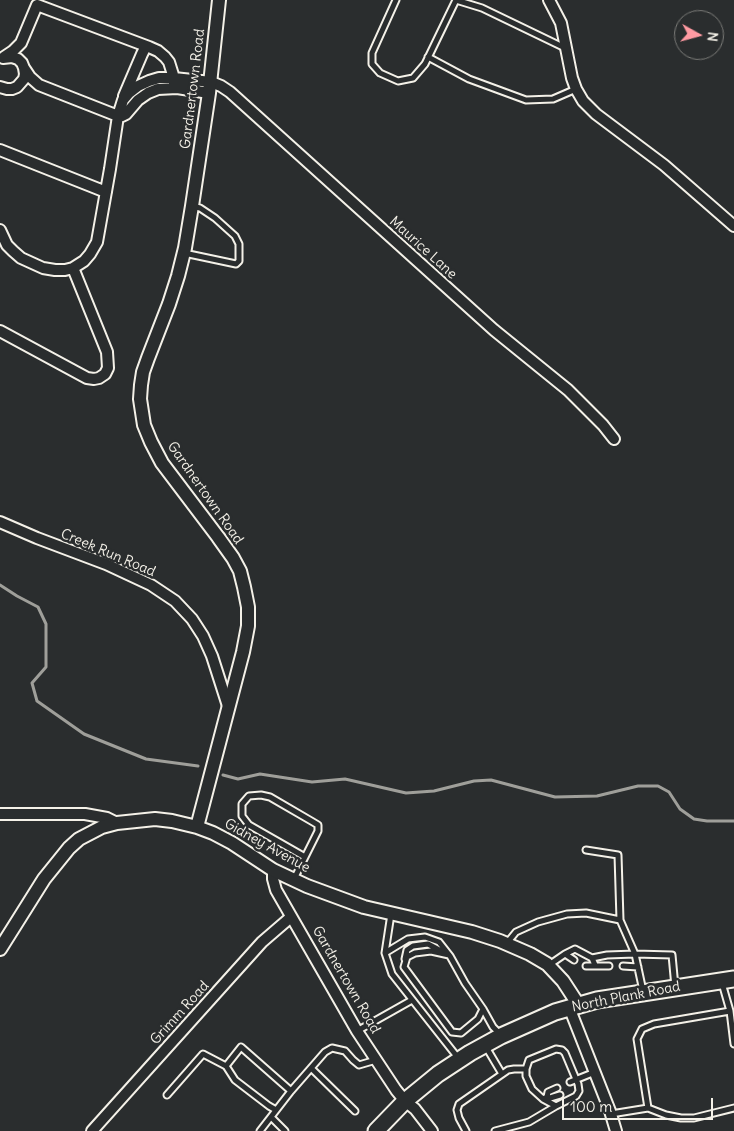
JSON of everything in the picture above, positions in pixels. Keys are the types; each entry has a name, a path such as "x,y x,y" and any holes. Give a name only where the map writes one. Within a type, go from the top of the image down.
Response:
{"main road":[{"name":"North Plank Road","path":"376,1131 405,1101 438,1074 501,1036 574,1006 597,1000 728,979"}],"street":[{"name":"Gardnertown Road","path":"197,827 243,652 248,626 248,607 240,571 233,558 162,463 144,425 141,412 141,385 148,358 170,304 183,253 210,88 219,0"},
{"path":"549,0 561,23 572,78 583,101 596,114 664,165 734,226"},
{"path":"1,58 13,51 21,43 38,2 158,51 169,62 174,83"},
{"path":"0,98 24,79 21,43"},
{"path":"0,230 7,245 21,258 32,264 43,268 65,270 84,262 97,242 118,116 142,54 145,48 149,47"},
{"path":"1,58 12,57 18,59 33,81 38,85"},
{"path":"123,100 129,93 149,81 159,78 174,83 210,88"},
{"path":"0,87 7,90 27,84 38,85 122,116 148,93 174,83"},
{"name":"Maurice Lane","path":"210,88 220,86 230,92 494,330 568,390 614,439"},
{"path":"0,150 106,192"},
{"path":"0,332 87,378 99,378 105,374 108,368 107,352 73,268"},
{"name":"Creek Run Road","path":"0,522 106,564 151,585 175,601 192,619 202,636 212,656 228,706"},
{"path":"0,814 85,814 107,818 117,823"},
{"name":"Gidney Avenue","path":"0,949 44,879 69,848 79,839 102,827 117,823 155,819 197,827 213,833 273,870 293,880 364,907 472,932 530,954 548,965 563,981 574,1006"},
{"name":"Gardnertown Road","path":"273,870 272,878 276,890 357,1031 396,1090 415,1109 432,1131"},
{"name":"Grimm Road","path":"92,1131 262,942 292,917"},
{"path":"574,1006 616,1131"}],"lane":[{"path":"396,0 372,54 372,64 380,72 398,81 413,78 425,64 456,0 482,8 566,49"},
{"path":"428,57 469,79 526,100 553,99 576,88"},
{"path":"183,253 236,264 239,261 239,244 235,236 215,218 200,208 192,206"},
{"path":"293,880 305,857 318,831 318,825 270,797 261,795 250,796 242,804 242,816 249,825 305,857"},
{"path":"586,850 618,855 620,920 635,954 643,992"},
{"path":"506,944 516,932 538,922 567,914 586,913 620,920"},
{"path":"391,914 385,953 392,974 460,1060"},
{"path":"385,953 408,939 425,937 439,942 450,956 493,1027 501,1036"},
{"path":"548,965 575,949 592,958 595,965"},
{"path":"450,956 431,951 415,953 407,957 404,967 452,1032 461,1034 478,1019 482,1009"},
{"path":"564,954 574,960"},
{"path":"592,958 607,955 672,955 675,987"},
{"path":"586,966 609,966"},
{"path":"624,966 638,967"},
{"path":"728,979 734,1044"},
{"path":"357,1031 412,1000"},
{"path":"648,1108 637,1039 642,1028 654,1024 730,1011"},
{"path":"484,1045 502,1074"},
{"path":"226,1066 241,1046 291,1092"},
{"path":"260,1131 325,1052 332,1048 345,1051 359,1065 376,1060"},
{"path":"495,1131 529,1122 576,1096 579,1091 576,1088 576,1080 565,1053 562,1050 556,1049 529,1060 526,1076 532,1088 556,1106"},
{"path":"167,1095 203,1054 226,1066 235,1080 276,1110"},
{"path":"311,1068 355,1111"},
{"path":"466,1131 459,1118 457,1110 459,1104 508,1070 514,1068 526,1069"},
{"path":"570,1082 595,1072"},
{"path":"545,1098 548,1092 557,1088"},
{"path":"545,1098 560,1095"},
{"path":"611,1114 648,1108 666,1115 694,1118 734,1108"},
{"path":"271,1118 285,1131"}],"waterway":[{"path":"0,585 38,607 46,624 46,667 32,683 37,701 84,734 146,759 198,766"},
{"path":"223,775 238,779 260,774 312,782 345,779 406,793 434,791 474,781 491,780 555,797 597,796 638,786 658,786 669,792 680,809 694,819 734,821"}]}
